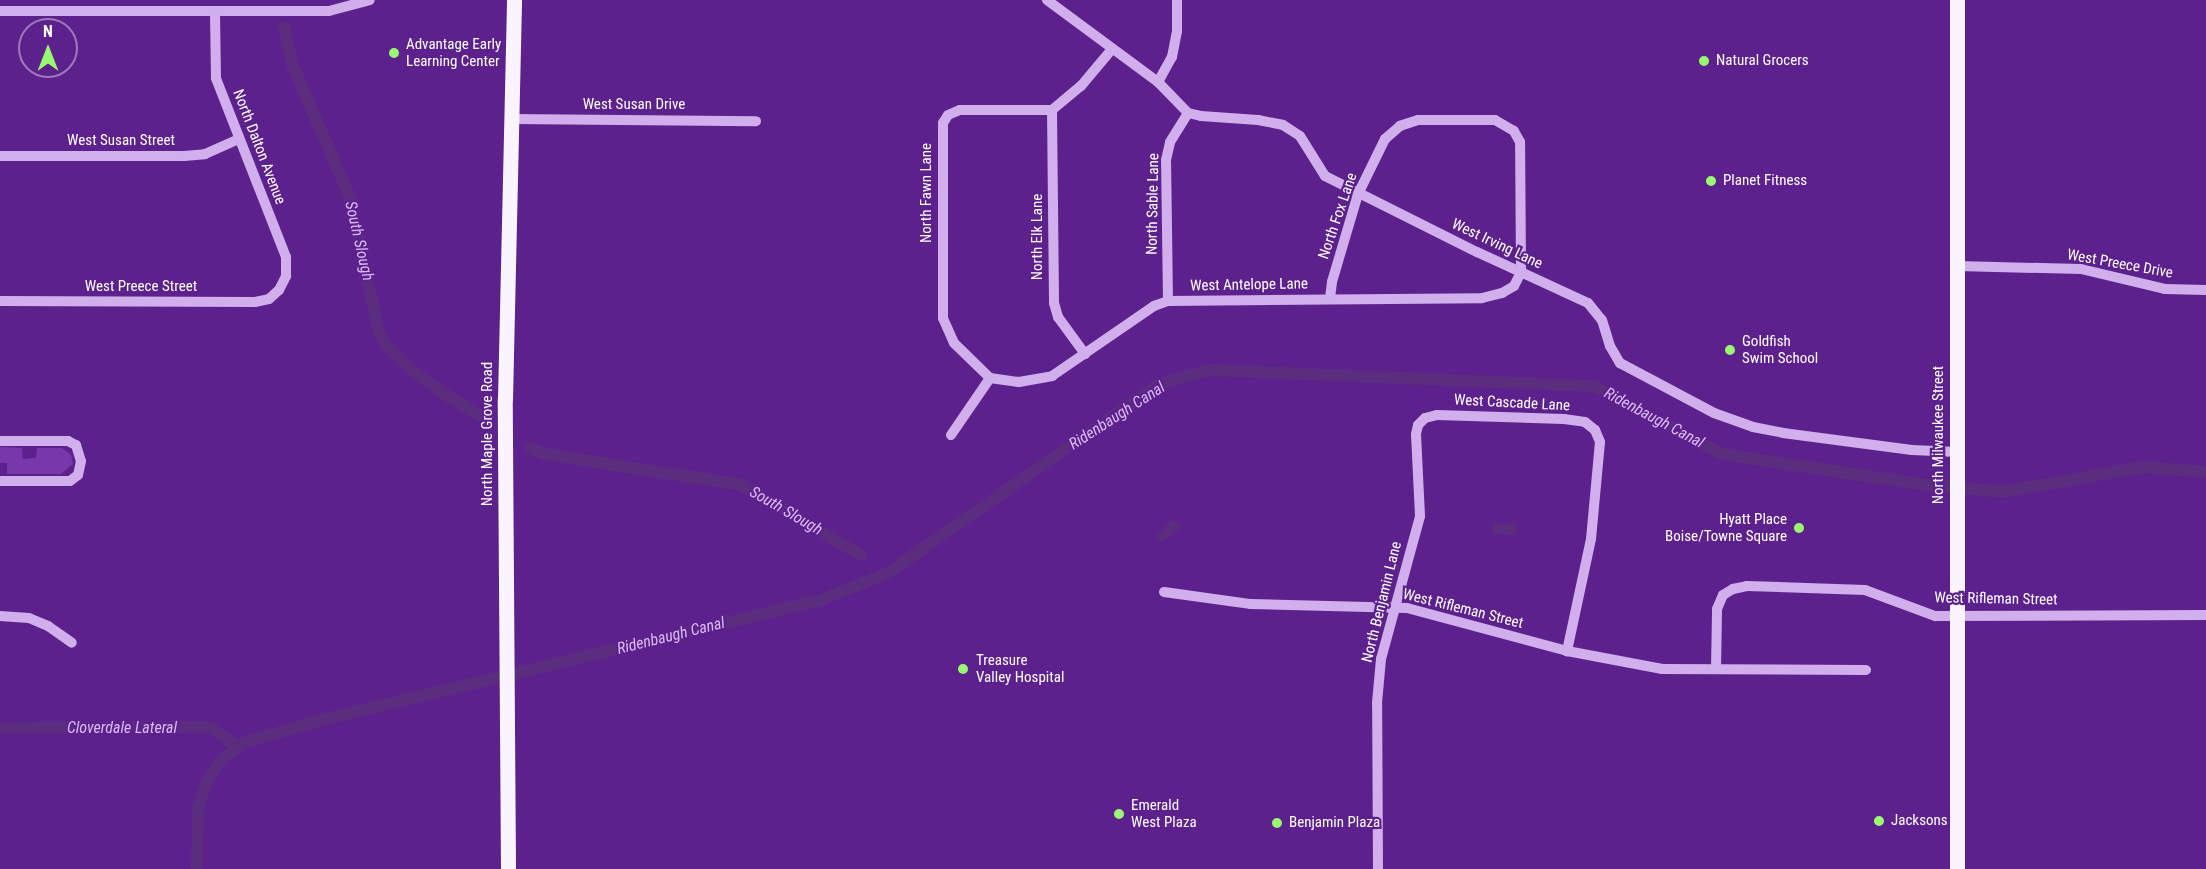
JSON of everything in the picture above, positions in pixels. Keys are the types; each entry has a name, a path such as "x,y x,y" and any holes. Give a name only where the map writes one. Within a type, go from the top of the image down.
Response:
{"main road":[{"name":"North Maple Grove Road","path":"508,869 505,430 514,0"},
{"name":"North Milwaukee Street","path":"1957,0 1957,869"}],"street":[{"path":"0,11 329,11 370,0"},
{"path":"1047,0 1158,82 1188,112"},
{"path":"1158,82 1172,57 1177,31 1177,0"},
{"name":"North Dalton Avenue","path":"216,12 216,78 286,257 286,276 279,290"},
{"path":"1052,110 1081,86 1112,49"},
{"name":"North Fawn Lane","path":"990,378 954,343 943,318 943,123 948,115 960,110 1052,110"},
{"name":"North Elk Lane","path":"1052,110 1054,303 1058,317 1084,354"},
{"name":"West Irving Lane","path":"1188,112 1201,116 1258,120 1283,125 1300,136 1325,176 1358,194 1588,303 1602,320 1610,346 1620,363 1714,413 1753,427 1783,433 1912,450 1957,452"},
{"name":"North Sable Lane","path":"1168,301 1166,160 1170,142 1188,112"},
{"name":"West Susan Drive","path":"512,119 756,120"},
{"name":"North Fox Lane","path":"1330,299 1332,282 1358,194 1385,139 1400,126 1418,120 1495,120 1514,131 1520,142 1521,272"},
{"name":"West Susan Street","path":"0,156 184,156 205,154 239,139"},
{"name":"West Preece Drive","path":"1957,266 2081,269 2165,289 2206,290"},
{"name":"West Antelope Lane","path":"990,378 1018,382 1052,376 1154,306 1168,301 1482,298 1502,293 1514,286 1521,272"},
{"name":"West Preece Street","path":"0,302 255,302 269,299 279,290"},
{"path":"951,435 990,378"},
{"name":"West Cascade Lane","path":"1425,418 1437,415 1564,419 1585,422 1595,430 1600,442 1591,539 1567,651"},
{"name":"North Benjamin Lane","path":"1378,869 1377,703 1381,659 1420,516 1416,434 1418,425 1425,418"},
{"path":"0,441 68,441 76,445 81,460 78,475 70,481 0,481"},
{"name":"West Rifleman Street","path":"1716,669 1717,609 1723,595 1733,589 1747,586 1865,590 1935,616 2206,615"},
{"name":"West Rifleman Street","path":"1164,592 1251,604 1407,608 1567,651 1662,669 1866,670"},
{"path":"0,616 29,618 48,626 72,643"}],"shaded area":[{"path":"0,447 22,448 23,459 36,458 37,448 62,448 71,455 73,464 61,474 7,474 7,463 0,463"},
{"path":"1172,520 1180,524 1180,529 1161,542 1155,536"},
{"path":"1493,523 1516,524 1516,535 1493,534"}],"waterway":[{"name":"South Slough","path":"284,28 293,66 350,198 379,333 387,346 412,370 479,415"},
{"name":"Ridenbaugh Canal","path":"197,869 198,809 206,784 219,762 243,743 325,719 821,600 888,573 1159,384 1209,370 1594,386 1721,454 1920,484 2002,492 2144,467 2206,472"},
{"name":"South Slough","path":"530,448 544,454 741,485 861,555"},
{"name":"Cloverdale Lateral","path":"0,728 205,727 213,729 238,747"}],"place":[{"name":"Advantage Early Learning Center","path":"394,53"},
{"name":"Natural Grocers","path":"1704,61"},
{"name":"Planet Fitness","path":"1711,181"},
{"name":"Goldfish Swim School","path":"1730,350"},
{"name":"Hyatt Place Boise/Towne Square","path":"1799,528"},
{"name":"Treasure Valley Hospital","path":"963,669"},
{"name":"Emerald West Plaza","path":"1119,814"},
{"name":"Jacksons","path":"1879,821"},
{"name":"Benjamin Plaza","path":"1277,823"}]}
